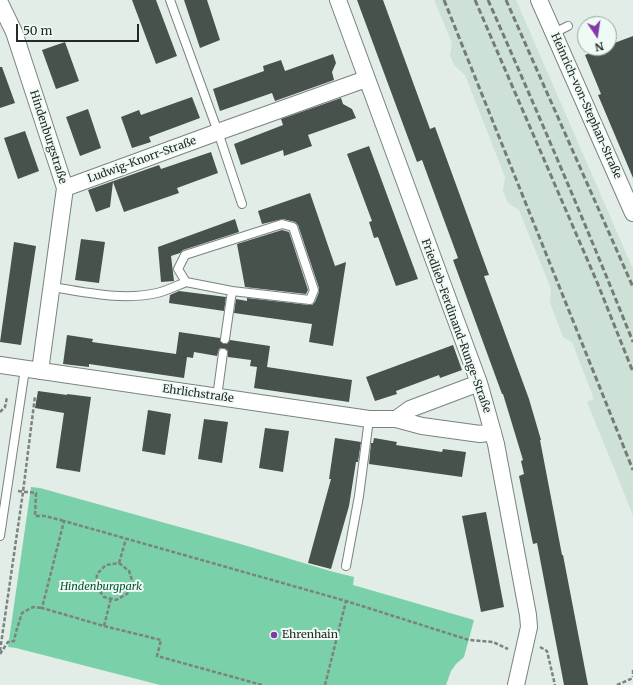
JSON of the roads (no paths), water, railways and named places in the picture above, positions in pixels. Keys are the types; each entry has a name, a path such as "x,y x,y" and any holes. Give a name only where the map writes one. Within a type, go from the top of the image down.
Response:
{"street":[{"name":"Friedlieb-Ferdinand-Runge-Straße","path":"338,0 479,383 493,432 528,614 529,627 516,685"},
{"name":"Heinrich-von-Stephan-Straße","path":"539,0 561,30 633,213"},
{"name":"Hindenburgstraße","path":"0,3 14,32 65,188 52,287 32,370"},
{"name":"Ludwig-Knorr-Straße","path":"65,188 366,79"},
{"name":"Ehrlichstraße","path":"0,365 369,419 396,419 422,426 480,434 493,432"},
{"path":"396,419 410,409 479,383"}],"lane":[{"path":"170,0 218,132 242,204"},
{"path":"52,287 104,295 137,296 158,293 186,282 232,291 310,300 314,290 293,227 282,224 185,255 178,269 186,282"},
{"path":"225,339 232,291"},
{"path":"217,397 223,353"},
{"name":"Hindenburgstraße","path":"0,536 32,370"},
{"path":"346,566 359,496 369,419"}],"railway":[{"path":"444,0 633,470"},
{"path":"475,0 597,282 633,372"},
{"path":"488,0 562,170 633,342"},
{"path":"506,0 633,287"}],"place":[{"name":"Ehrenhain","path":"274,635"}],"park label":[{"name":"Hindenburgpark","path":"101,587"}]}
